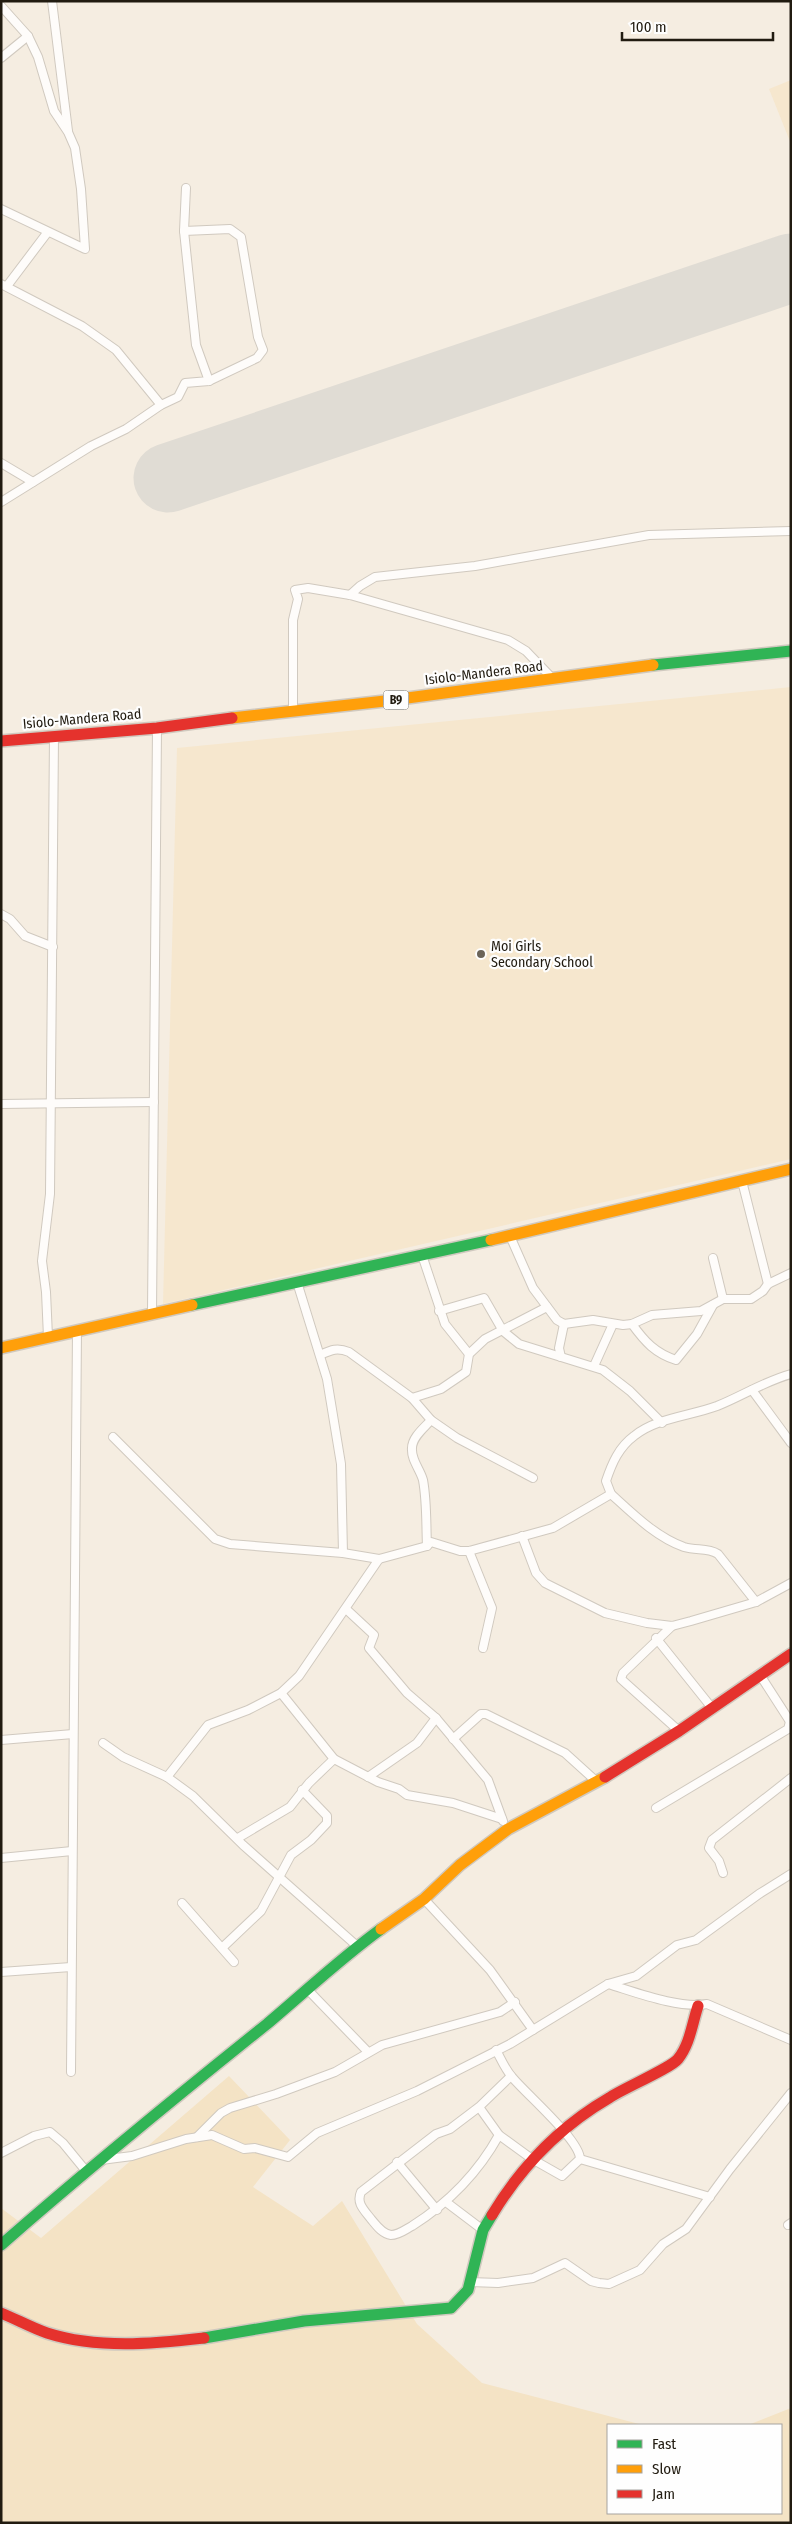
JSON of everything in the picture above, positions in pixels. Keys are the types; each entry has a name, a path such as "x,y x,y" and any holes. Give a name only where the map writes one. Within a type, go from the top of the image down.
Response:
{"main road":[{"name":"Isiolo-Mandera Road","path":"1,741 157,728 292,711 384,702 641,666 791,652"},
{"path":"1,1348 152,1313 510,1236 791,1169"},
{"path":"1,2245 98,2161 308,1990 357,1946 424,1898 460,1865 508,1829 597,1782 679,1731 791,1654"},
{"path":"1,2313 48,2333 111,2344 159,2343 378,2312 451,2308 458,2303 468,2290 484,2230 507,2190 532,2159 563,2129 608,2098 677,2060 688,2044 689,2033 698,2006"}],"street":[{"path":"52,1 68,132"},
{"path":"1,6 28,36 38,58 54,110 68,132 75,148 81,189 85,249 1,209"},
{"path":"1,58 28,36"},
{"path":"186,188 184,232 196,345 209,381"},
{"path":"1,502 91,446 126,429 161,405 178,397 185,383 209,381 257,358 263,350 258,337 240,237 230,229 184,232"},
{"path":"48,233 4,285 82,326 116,350 161,405"},
{"path":"1,463 33,482"},
{"path":"350,595 375,577 475,566 523,556 575,549 631,537 791,531"},
{"path":"292,711 293,620 298,599 295,590 308,588 350,595 513,642 526,651 554,679"},
{"path":"152,1313 157,728"},
{"path":"48,1337 46,1292 42,1261 50,1194 54,736"},
{"path":"1,914 10,919 25,936 53,947"},
{"path":"1,1104 154,1102"},
{"path":"742,1181 768,1284"},
{"path":"510,1236 533,1288 557,1320 564,1324 593,1320 613,1324 632,1324 652,1315 701,1311 723,1299 751,1299 763,1291 768,1284 791,1274"},
{"path":"422,1255 439,1311 445,1324 469,1354"},
{"path":"713,1258 723,1299"},
{"path":"297,1282 327,1379 342,1472 343,1553"},
{"path":"439,1311 484,1298 503,1331 524,1347 594,1366 616,1379 662,1423"},
{"path":"632,1324 649,1346 658,1353 676,1360 697,1334 713,1304"},
{"path":"412,1398 441,1388 466,1372 469,1354 485,1339 547,1306"},
{"path":"561,1357 558,1348 564,1324"},
{"path":"594,1366 613,1324"},
{"path":"71,2072 77,1330"},
{"path":"320,1355 333,1349 341,1348 349,1352 412,1398 431,1420 475,1448 533,1478"},
{"path":"756,1602 718,1554 710,1548 686,1547 668,1539 638,1519 611,1494 606,1481 623,1446 649,1426 715,1407 791,1374"},
{"path":"752,1390 791,1443"},
{"path":"427,1546 426,1499 422,1478 412,1456 412,1448 417,1436 431,1420"},
{"path":"782,1429 791,1424"},
{"path":"113,1437 215,1539 230,1544 343,1553 379,1559 427,1546 431,1542 460,1551 469,1550 553,1528 611,1494"},
{"path":"522,1536 536,1573 545,1583 618,1618 672,1626"},
{"path":"469,1550 492,1608 492,1616 483,1648"},
{"path":"166,1777 208,1725 248,1710 281,1693 308,1666 379,1559"},
{"path":"679,1731 621,1679 623,1673 656,1638 672,1626 756,1602 791,1583"},
{"path":"346,1609 374,1635 369,1648 389,1668 407,1693 436,1718 488,1780 502,1819 508,1829"},
{"path":"656,1638 712,1708"},
{"path":"656,1808 788,1729 790,1721 760,1675"},
{"path":"281,1693 334,1759 368,1777 389,1784 407,1795 453,1803 502,1819"},
{"path":"454,1739 481,1714 486,1714 565,1753 597,1782"},
{"path":"368,1777 417,1743 436,1718"},
{"path":"1,1740 73,1734"},
{"path":"103,1743 123,1757 166,1777 193,1796 244,1845 357,1946"},
{"path":"238,1838 290,1806 302,1790 334,1759"},
{"path":"723,1873 719,1861 709,1848 712,1840 791,1778"},
{"path":"223,1947 261,1911 291,1855 311,1840 327,1823 328,1816 302,1790"},
{"path":"1,1858 72,1851"},
{"path":"98,2161 132,2156 197,2136 212,2135 244,2150 255,2148 288,2157 317,2134 401,2098 496,2050 608,1984 636,1976 677,1945 696,1940 759,1894 791,1874"},
{"path":"424,1898 490,1970 515,2002 532,2030"},
{"path":"182,1903 223,1947 234,1962"},
{"path":"1,1972 72,1967"},
{"path":"608,1984 698,2006 707,2004 791,2040"},
{"path":"308,1990 368,2052"},
{"path":"197,2136 221,2113 230,2108 276,2094 334,2072 368,2052 390,2042 500,2012 515,2002"},
{"path":"496,2050 511,2076 563,2129 579,2153 580,2159"},
{"path":"499,2135 476,2172 446,2202 437,2210 394,2235 386,2234 379,2228 361,2206 358,2197 372,2181 436,2134 450,2129 479,2106 511,2076"},
{"path":"470,2282 498,2283 533,2278 565,2263 591,2281 609,2284 647,2264 664,2244 686,2229 791,2093"},
{"path":"479,2106 499,2135 532,2159 562,2176 580,2159"},
{"path":"1,2153 34,2136 50,2132 63,2143 86,2171"},
{"path":"580,2159 710,2197"},
{"path":"397,2162 437,2210"},
{"path":"446,2202 484,2230"}],"shaded area":[{"path":"791,80 791,144 769,89"},
{"name":"Moi Girls Secondary School","path":"791,687 791,1159 163,1304 177,748"},
{"path":"229,2076 290,2140 253,2187 313,2226 342,2201 417,2324 482,2383 639,2424 607,2424 607,2514 782,2514 782,2424 751,2424 791,2408 791,2523 1,2523 1,2208 41,2238"}],"runway":[{"path":"168,478 791,268"}],"traffic: fast":[{"path":"653,665 791,651"},
{"path":"192,1305 491,1240"},
{"path":"1,2245 133,2133 381,1929"},
{"path":"204,2338 304,2321 451,2308 468,2290 483,2230 492,2215"}],"traffic: slow":[{"path":"232,718 385,701 653,665"},
{"path":"491,1240 791,1169"},
{"path":"1,1348 192,1305"},
{"path":"381,1929 424,1899 460,1865 508,1829 605,1777"}],"traffic: jam":[{"path":"1,741 157,728 232,718"},
{"path":"605,1777 679,1731 791,1654"},
{"path":"492,2215 515,2181 558,2135 591,2109 615,2094 666,2068 678,2059 688,2040 698,2006"},
{"path":"1,2313 47,2333 85,2341 125,2344 204,2338"}],"place":[{"name":"Moi Girls Secondary School","path":"481,954"}]}
